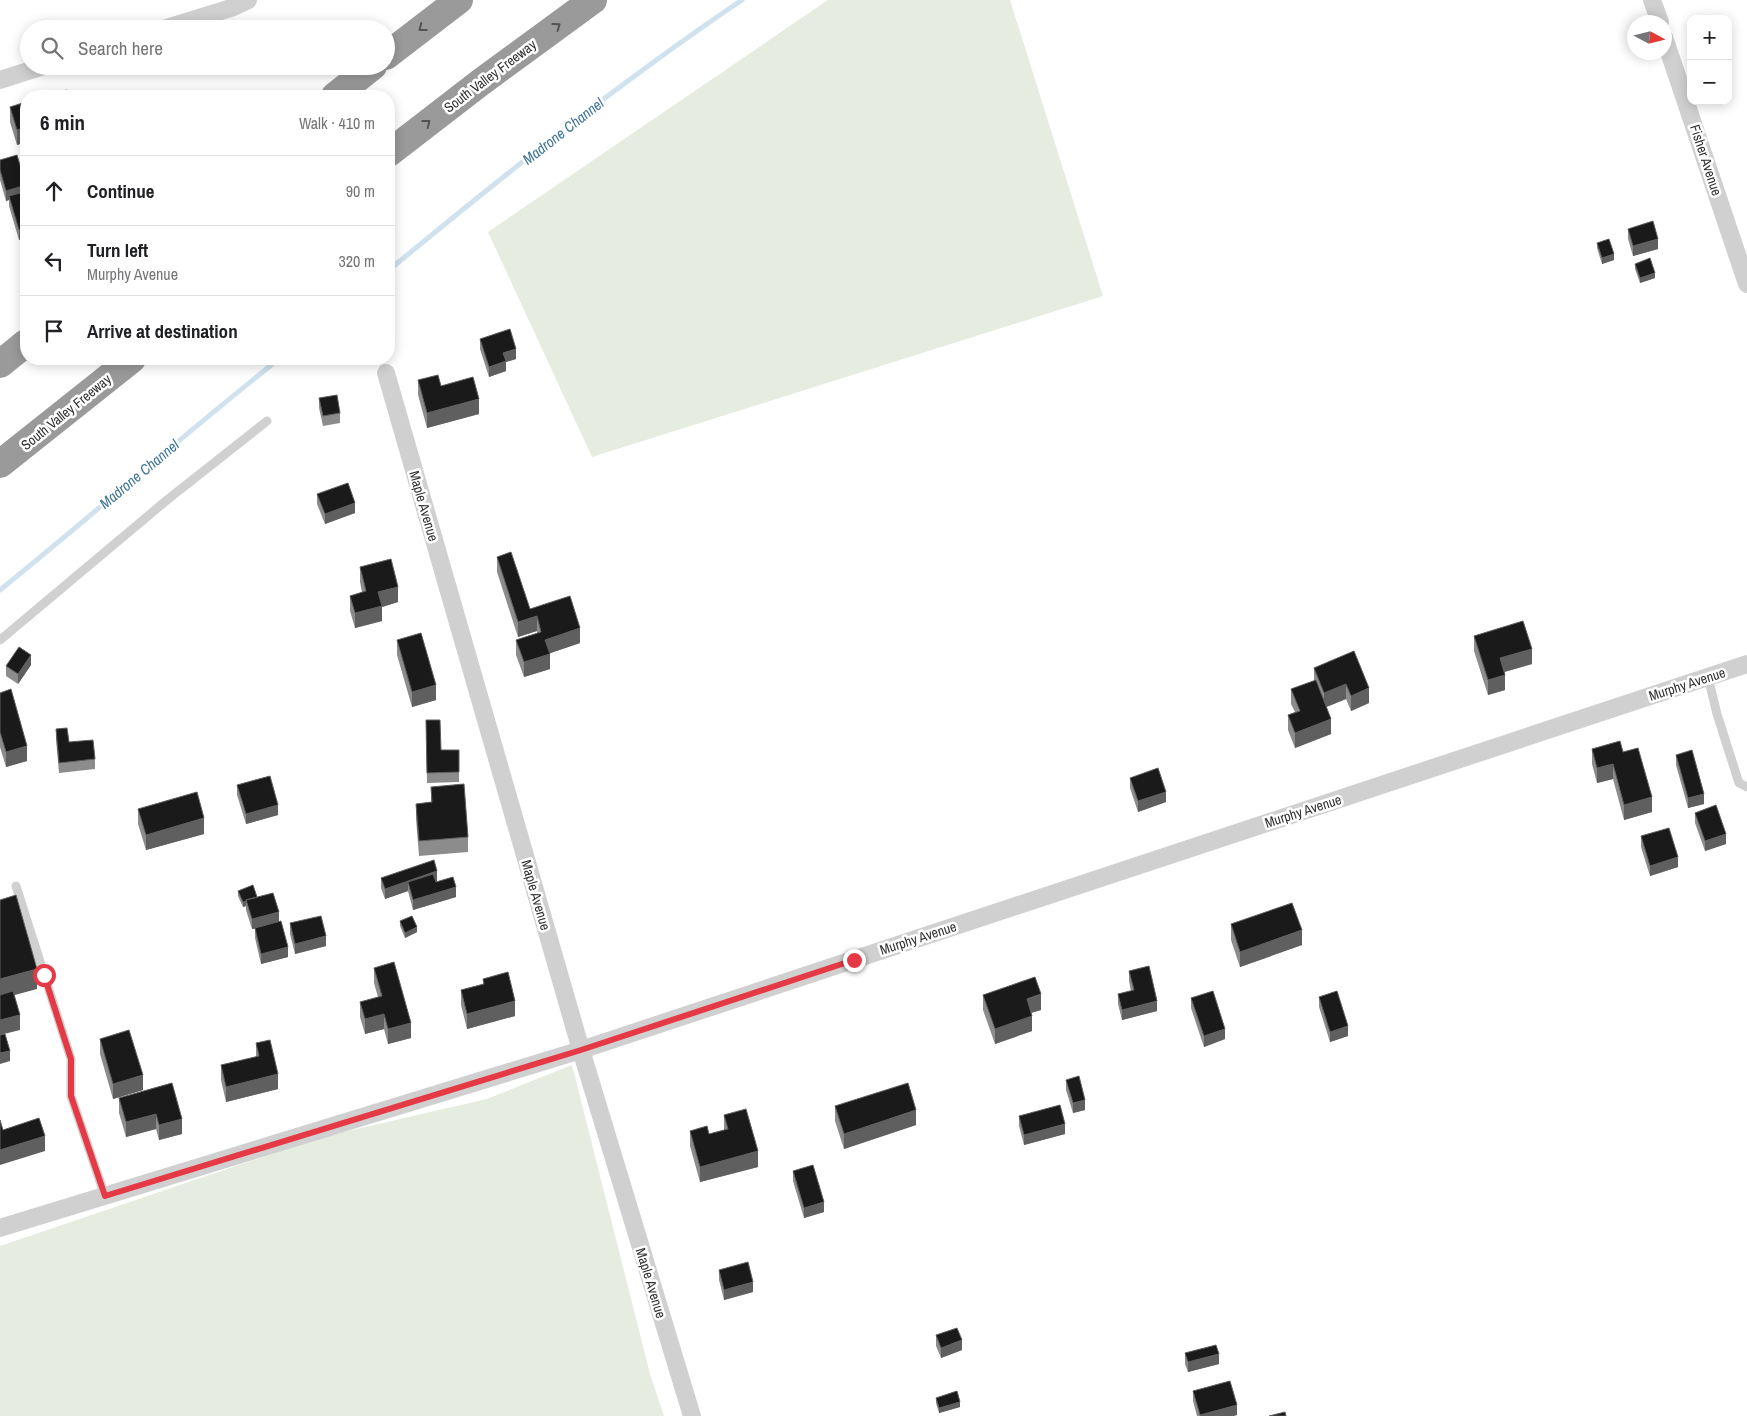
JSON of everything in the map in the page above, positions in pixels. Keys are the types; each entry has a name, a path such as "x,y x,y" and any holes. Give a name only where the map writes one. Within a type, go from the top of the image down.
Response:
{"highway":[{"path":"395,49 459,0"},
{"name":"South Valley Freeway","path":"395,148 481,82 593,0"},
{"path":"343,90 362,75"},
{"path":"0,364 20,348"},
{"name":"South Valley Freeway","path":"0,464 124,365"}],"street":[{"path":"192,20 230,8 248,0"},
{"path":"1652,0 1657,15"},
{"name":"Fisher Avenue","path":"1672,60 1747,284"},
{"path":"0,80 20,74"},
{"name":"Maple Avenue","path":"386,373 581,1050 692,1416"},
{"name":"Murphy Avenue","path":"0,1228 581,1050 1747,664"}],"lane":[{"path":"0,640 167,500 267,421"},
{"path":"1708,677 1717,714 1739,783 1747,787"},
{"path":"16,886 71,1059 71,1096 105,1196"}],"shaded area":[{"path":"828,0 1010,0 1103,296 592,457 488,232"},
{"path":"572,1065 650,1374 664,1416 0,1416 0,1246 322,1137 487,1099"}],"building":[{"path":"20,104 20,129 17,130 10,107"},
{"path":"17,155 20,165 20,187 6,191 0,170 0,160"},
{"path":"20,193 20,230 19,230 9,196"},
{"path":"1653,221 1658,239 1633,246 1628,229"},
{"path":"1609,239 1614,254 1602,258 1597,243"},
{"path":"1650,258 1655,273 1640,278 1635,264"},
{"path":"510,329 516,349 503,353 506,361 489,367 480,339"},
{"path":"438,375 441,386 473,377 479,399 427,413 418,380"},
{"path":"337,395 340,413 323,416 319,398"},
{"path":"348,483 355,503 325,514 317,494"},
{"path":"511,552 530,609 570,596 580,628 545,640 550,654 524,662 516,640 541,632 537,616 518,622 497,557"},
{"path":"391,559 398,587 378,592 382,606 355,613 350,596 366,591 360,567"},
{"path":"1523,621 1532,649 1500,658 1505,675 1488,680 1474,636"},
{"path":"421,633 436,685 412,692 397,640"},
{"path":"19,647 31,655 18,674 6,666"},
{"path":"1354,651 1369,688 1351,696 1346,684 1324,693 1314,668"},
{"path":"1316,680 1331,719 1295,733 1288,715 1300,711 1291,689"},
{"path":"11,689 27,746 6,752 0,732 0,693"},
{"path":"426,720 440,720 441,750 459,750 459,772 427,773"},
{"path":"67,728 69,742 93,740 95,759 59,763 56,729"},
{"path":"1620,741 1623,752 1638,748 1652,797 1624,805 1613,764 1597,768 1592,749"},
{"path":"1692,750 1704,794 1688,798 1676,755"},
{"path":"1158,768 1166,792 1138,801 1130,778"},
{"path":"270,776 278,805 246,814 237,785"},
{"path":"464,784 468,837 419,841 416,804 432,802 431,787"},
{"path":"197,792 204,818 146,835 138,809"},
{"path":"1716,805 1726,834 1705,841 1695,813"},
{"path":"1669,828 1678,857 1650,866 1641,836"},
{"path":"434,860 437,871 385,889 381,878"},
{"path":"433,874 436,882 453,877 456,887 413,900 408,882"},
{"path":"253,885 257,897 243,902 238,891"},
{"path":"273,893 279,912 252,919 246,900"},
{"path":"16,895 37,969 0,979 0,900"},
{"path":"1292,903 1302,930 1240,952 1231,924"},
{"path":"321,916 326,936 295,944 290,923"},
{"path":"412,916 417,927 405,933 400,921"},
{"path":"281,921 288,947 261,954 255,928"},
{"path":"394,962 411,1023 388,1029 384,1014 365,1019 360,1002 382,996 374,968"},
{"path":"1149,966 1157,1001 1122,1010 1118,994 1134,990 1129,971"},
{"path":"508,972 515,1001 467,1014 461,990 484,984 483,979"},
{"path":"1035,977 1041,994 1027,999 1032,1016 995,1029 983,995"},
{"path":"13,991 20,1015 0,1020 0,995"},
{"path":"1213,991 1225,1029 1204,1036 1191,998"},
{"path":"1337,991 1348,1026 1330,1032 1319,997"},
{"path":"129,1030 143,1075 113,1084 100,1039"},
{"path":"5,1034 10,1051 0,1053 0,1035"},
{"path":"270,1040 278,1074 226,1087 221,1065 259,1056 256,1043"},
{"path":"1079,1076 1085,1100 1073,1103 1066,1080"},
{"path":"172,1083 182,1119 159,1125 156,1114 126,1122 119,1098"},
{"path":"908,1083 916,1110 844,1134 835,1106"},
{"path":"1060,1105 1065,1124 1024,1135 1019,1116"},
{"path":"746,1109 758,1151 700,1167 690,1131 707,1126 709,1134 728,1129 724,1115"},
{"path":"39,1118 45,1136 0,1150 0,1120 3,1130"},
{"path":"813,1165 824,1202 804,1208 793,1171"},
{"path":"748,1262 753,1282 724,1290 719,1270"},
{"path":"957,1328 962,1340 941,1348 936,1335"},
{"path":"1216,1345 1219,1354 1188,1362 1185,1353"},
{"path":"1230,1381 1237,1405 1200,1415 1193,1391"},
{"path":"957,1391 960,1402 939,1408 936,1398"},
{"path":"1285,1412 1286,1416 1269,1416"}],"waterway":[{"name":"Madrone Channel","path":"395,265 606,97 742,0"},
{"name":"Madrone Channel","path":"0,590 272,365"}],"route":[{"path":"44,975 71,1059 71,1096 105,1196 581,1050 854,960"}]}
